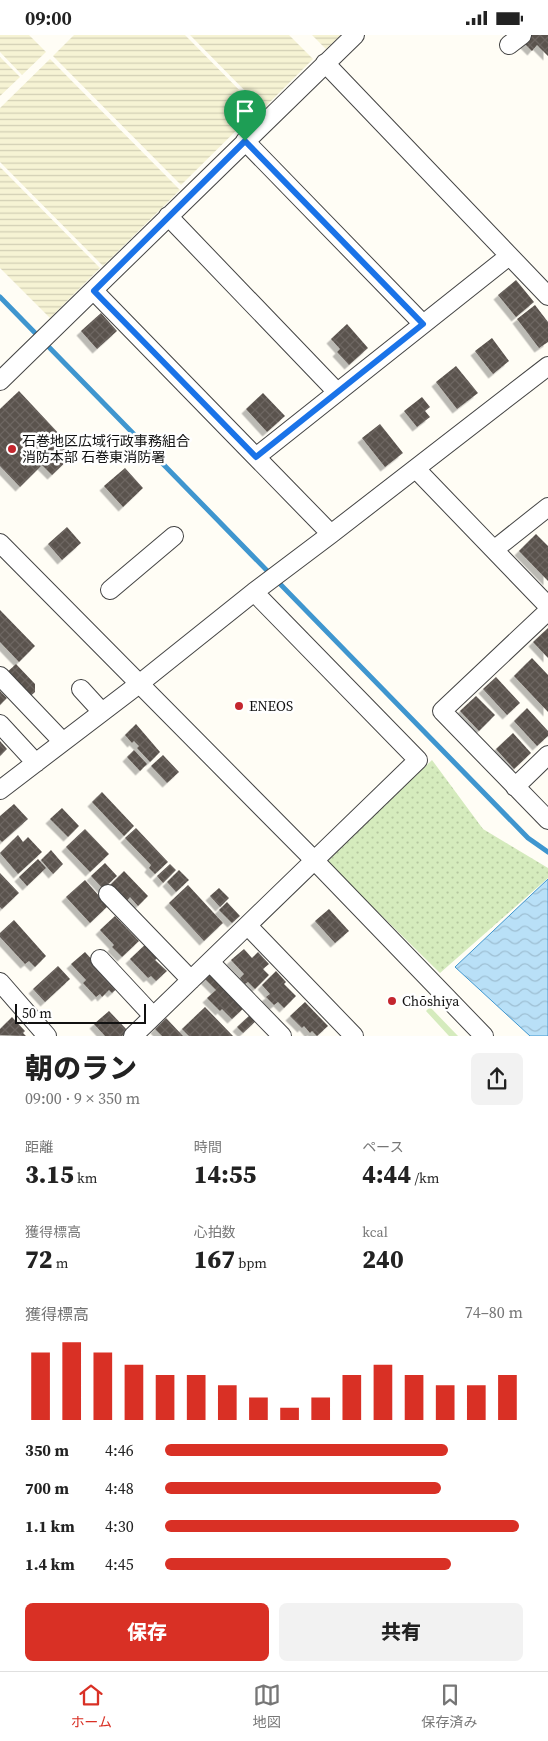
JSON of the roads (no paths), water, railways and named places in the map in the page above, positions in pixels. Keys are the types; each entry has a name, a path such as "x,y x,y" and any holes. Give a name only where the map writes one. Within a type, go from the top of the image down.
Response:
{"street":[{"path":"0,381 355,35"},
{"path":"325,63 548,296"},
{"path":"245,141 423,324"},
{"path":"168,216 337,392"},
{"path":"256,457 509,256"},
{"path":"94,291 331,534"},
{"path":"0,790 548,366"},
{"path":"416,469 548,606"},
{"path":"495,549 548,507"},
{"path":"110,590 174,536"},
{"path":"0,543 484,1036"},
{"path":"133,1036 418,760 259,588"},
{"path":"548,611 442,711 548,820"},
{"path":"0,676 63,742"},
{"path":"81,689 102,712"},
{"path":"0,724 36,763"},
{"path":"515,787 548,755"},
{"path":"108,894 191,980"},
{"path":"248,926 354,1036"},
{"path":"100,959 154,1016"},
{"path":"210,962 282,1036"},
{"path":"0,982 47,1036"}],"water":[{"path":"548,879 548,1036 530,1036 455,967"}],"waterway":[{"path":"0,297 528,838 548,852"}],"place":[{"name":"石巻地区広域行政事務組合 消防本部 石巻東消防署","path":"12,449"},
{"name":"ENEOS","path":"239,706"},
{"name":"Chōshiya","path":"392,1001"}]}
